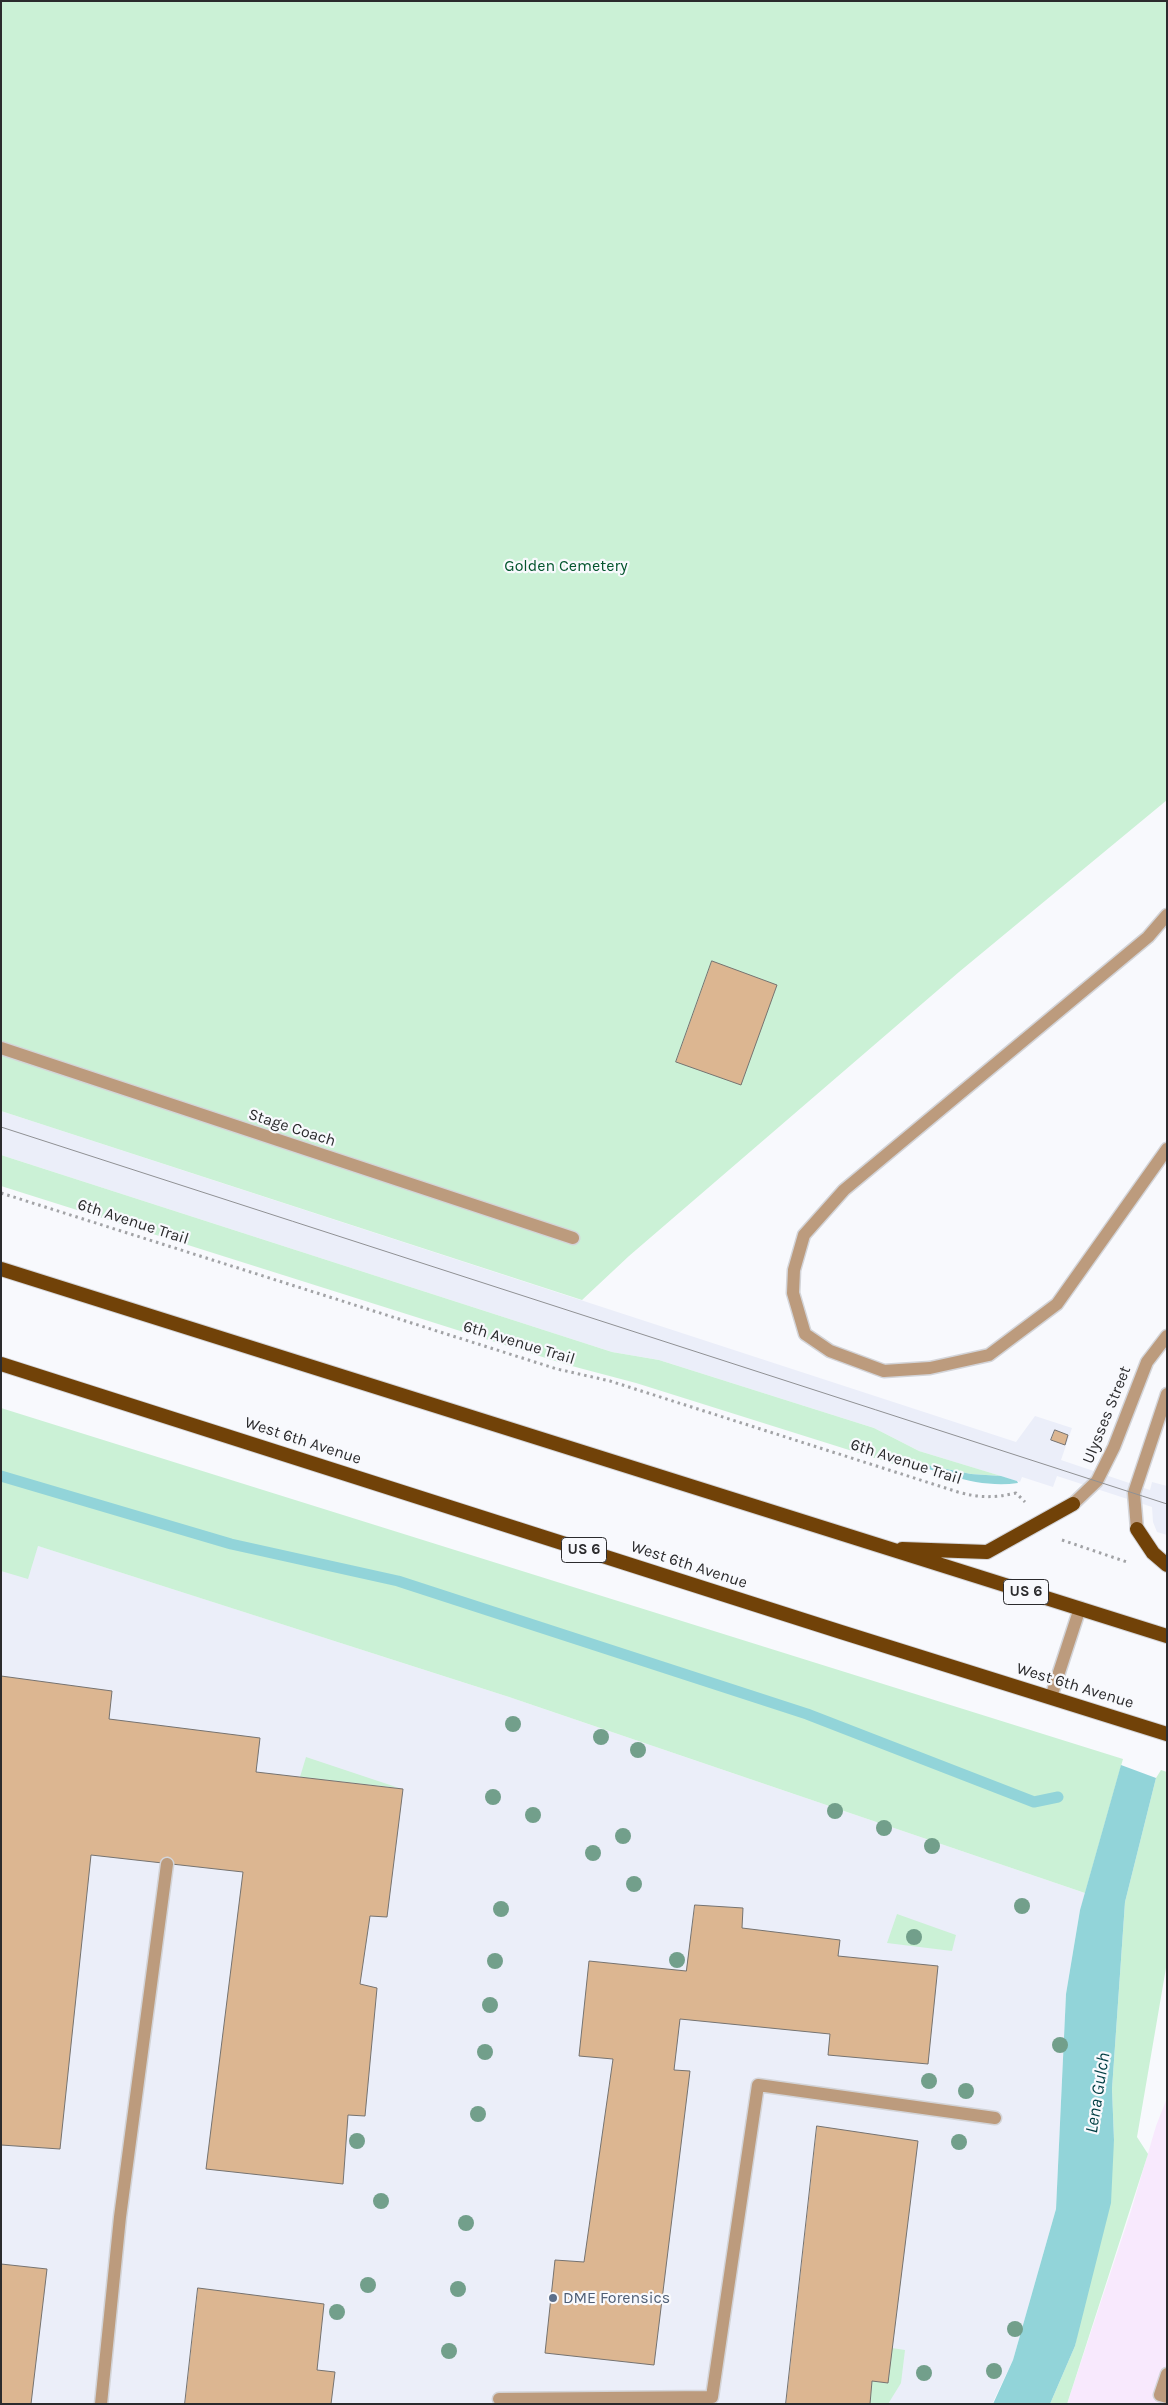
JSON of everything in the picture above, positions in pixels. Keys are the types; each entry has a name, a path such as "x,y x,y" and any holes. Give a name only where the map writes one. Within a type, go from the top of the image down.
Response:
{"highway":[{"name":"US 6","path":"1,1269 884,1549 1167,1636"},
{"name":"West 6th Avenue","path":"1,1364 1167,1734"},
{"path":"884,1549 987,1552 1074,1504"},
{"path":"1137,1529 1153,1553 1167,1565"}],"street":[{"path":"1167,915 1148,937 844,1190 804,1235 794,1270 793,1293 805,1334 830,1351 884,1371 930,1368 989,1355 1057,1304 1167,1149"},
{"name":"Stage Coach","path":"1,1048 573,1238"},
{"name":"Ulysses Street","path":"1074,1504 1097,1481 1114,1446 1147,1362 1167,1336"},
{"path":"1137,1529 1134,1493 1167,1394"},
{"path":"1051,1697 1080,1608"},
{"path":"101,2404 120,2217 168,1864"},
{"path":"499,2399 712,2397 758,2085 995,2118"},
{"path":"1167,2374 1160,2395 1167,2397"}],"path":[{"name":"6th Avenue Trail","path":"1,1193 548,1366 628,1387 958,1492 980,1498 996,1498 1016,1493 1027,1505"},
{"path":"1056,1538 1130,1563"}],"shaded area":[{"path":"1,1111 1016,1442 1035,1416 1072,1428 1061,1460 1150,1490 1152,1482 1167,1486 1167,1535 1157,1532 1153,1522 1152,1507 1057,1476 1053,1487 1022,1477 1020,1482 919,1451 874,1428 659,1360 612,1352 1,1155"},
{"path":"1,1534 509,1697 1085,1893 1080,1910 1066,1994 1056,2209 1013,2360 992,2404 1,2404"},
{"path":"1167,2098 1167,2404 1067,2404 1131,2211 1156,2126"}],"green space":[{"name":"Golden Cemetery","path":"1,1 1167,1 1167,800 959,972 629,1256 582,1300 1,1111"},
{"path":"1,1155 612,1352 659,1360 874,1428 919,1451 1001,1476 971,1474 902,1460 900,1466 636,1383 568,1365 1,1186"},
{"path":"1,1408 1123,1759 1085,1893 509,1697 38,1546 28,1579 1,1571"},
{"path":"306,1757 399,1788 300,1777"},
{"path":"1161,1770 1167,1772 1167,1962 1137,2137 1148,2154 1067,2404 1050,2404 1075,2346 1114,2140 1112,2089 1125,1902 1156,1778"},
{"path":"897,1914 956,1935 952,1951 887,1943"},
{"path":"892,2348 905,2350 901,2383 888,2404 870,2404 872,2381 888,2383"}],"water":[{"path":"902,1460 971,1474 1001,1476 1018,1483 988,1484 974,1482"},
{"name":"Lena Gulch","path":"1121,1765 1156,1778 1125,1902 1112,2089 1114,2140 1111,2203 1075,2346 1050,2404 993,2404 1013,2360 1056,2209 1066,1994 1080,1910"}],"building":[{"path":"712,961 777,985 741,1085 676,1062"},
{"path":"1055,1430 1068,1435 1065,1445 1051,1440"},
{"path":"1,1676 112,1691 109,1719 260,1738 256,1772 403,1789 387,1917 370,1916 360,1984 377,1988 365,2116 348,2115 343,2184 206,2169 243,1872 91,1855 60,2149 1,2145"},
{"path":"695,1905 743,1908 742,1928 840,1940 838,1956 938,1966 928,2064 828,2055 830,2034 680,2019 674,2070 690,2071 654,2365 545,2353 555,2260 584,2262 613,2059 579,2056 589,1961 686,1971"},
{"path":"817,2126 918,2141 888,2383 872,2381 870,2404 786,2404"},
{"path":"1,2264 47,2269 31,2404 1,2404"},
{"path":"198,2288 324,2304 317,2370 335,2372 331,2404 185,2404"}],"waterway":[{"path":"1,1476 231,1544 398,1581 807,1714 1034,1802 1058,1797"}],"tram line":[{"path":"1,1127 1167,1504"}],"place":[{"name":"DME Forensics","path":"553,2298"}]}
